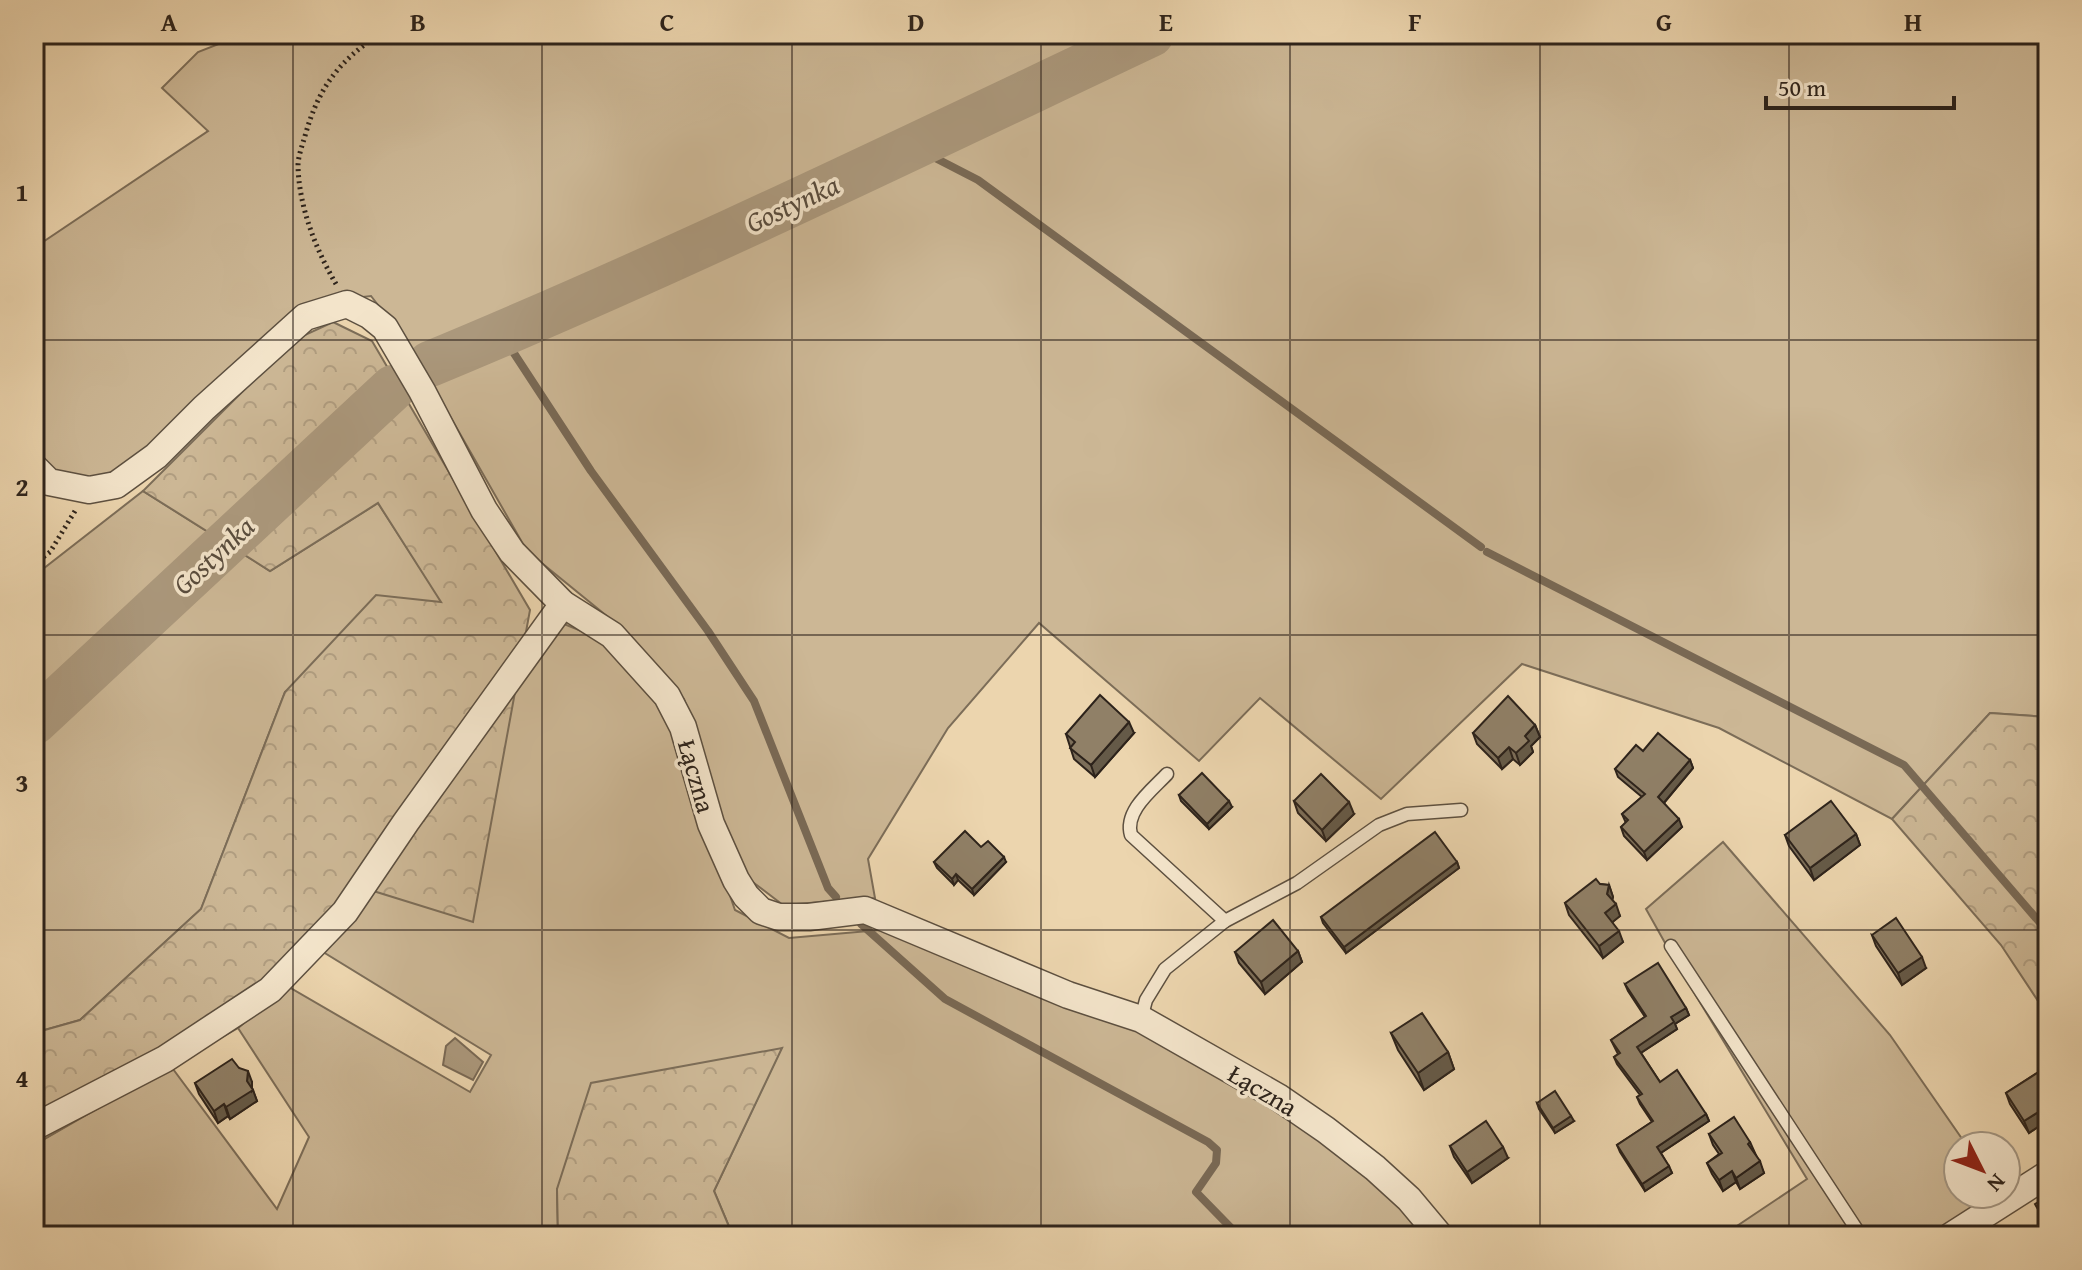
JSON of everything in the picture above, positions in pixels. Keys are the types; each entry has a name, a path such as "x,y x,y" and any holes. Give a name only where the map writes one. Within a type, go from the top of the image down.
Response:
{"street":[{"path":"34,467 49,482 89,490 116,485 136,473 305,317 347,304"},
{"name":"Łączna","path":"347,304 369,315 385,328 491,520 512,552 563,604 612,635 667,696 683,727 711,824 736,880 761,911 779,917 809,917 865,910 1068,995 1141,1019 1278,1097 1326,1130 1409,1199 1440,1236"},
{"path":"34,1127 165,1059 270,990 345,912 563,604"},
{"path":"1951,1236 2048,1174"}],"lane":[{"path":"1167,774 1132,813 1128,825 1131,835 1225,921"},
{"path":"1141,1019 1146,1000 1165,969 1225,921 1297,883 1379,825 1407,814 1461,810"},
{"path":"1671,946 1861,1236"}],"path":[{"path":"347,304 322,260 301,196 298,163 314,103 338,67 380,34"},
{"path":"34,564 50,552 89,490"}],"green space":[{"path":"244,34 2048,34 2048,717 1990,713 1892,819 1719,728 1522,664 1381,799 1260,698 1199,761 1039,623 948,728 868,859 875,898 783,905 750,880 730,842 684,699 608,617 527,551 411,348 371,296 320,302 127,468 80,481 48,471 34,453 34,248 208,131 162,88 198,52"},
{"path":"333,322 372,341 530,610 473,922 370,890 287,986 238,1028 34,1145 34,1033 80,1020 201,909 285,692 376,595 441,602 378,503 270,571 143,491 294,340"},
{"path":"143,491 270,571 378,503 442,602 285,692 201,909 80,1020 34,1033 34,576"},
{"path":"564,624 599,638 666,710 735,910 789,938 880,930 1146,1031 1347,1156 1429,1236 733,1236 714,1191 781,1049 557,1189 558,1236 34,1236 34,1145 170,1065 277,1209 309,1137 238,1028 287,986 470,1092 491,1055 315,947 517,680"},
{"path":"1990,713 2048,717 2048,1016 2001,945 1892,819"},
{"path":"1723,842 1890,1035 1956,1130 1942,1130 1942,1210 1969,1210 1930,1236 1722,1236 1807,1179 1646,909"},
{"path":"782,1048 714,1191 733,1236 558,1236 557,1189 591,1083"}],"shaded area":[{"path":"455,1038 483,1062 473,1080 443,1065 446,1046"}],"building":[{"path":"1100,695 1129,722 1091,765 1070,748 1075,742 1066,734"},
{"path":"1508,696 1535,725 1525,736 1529,741 1516,753 1509,747 1498,758 1473,733"},
{"path":"1658,733 1690,760 1658,797 1679,819 1644,852 1621,827 1628,820 1622,814 1645,794 1615,769 1636,745 1643,751"},
{"path":"1202,773 1229,801 1207,824 1179,795"},
{"path":"1321,774 1349,802 1322,830 1294,801"},
{"path":"1831,801 1856,834 1810,868 1785,835"},
{"path":"965,831 981,847 988,841 1004,857 972,889 956,874 952,879 934,862"},
{"path":"1435,832 1457,862 1344,947 1321,917"},
{"path":"1596,879 1600,884 1609,885 1607,894 1616,904 1605,913 1619,931 1599,946 1565,903"},
{"path":"1896,918 1922,957 1898,973 1872,935"},
{"path":"1273,920 1298,951 1261,982 1235,952"},
{"path":"1658,963 1686,1008 1671,1017 1674,1022 1637,1047 1660,1082 1677,1070 1706,1114 1657,1147 1669,1166 1642,1184 1617,1145 1653,1121 1637,1097 1642,1094 1614,1057 1620,1053 1611,1040 1646,1016 1625,984"},
{"path":"1422,1013 1448,1052 1418,1073 1391,1033"},
{"path":"232,1059 239,1068 248,1071 247,1081 253,1090 214,1111 195,1083"},
{"path":"2048,1066 2048,1106 2024,1121 2006,1093"},
{"path":"1555,1091 1571,1116 1553,1128 1537,1103"},
{"path":"1734,1117 1760,1161 1736,1178 1732,1171 1719,1180 1707,1163 1722,1153 1709,1134"},
{"path":"1486,1121 1503,1147 1467,1172 1450,1146"},
{"path":"2048,1196 2048,1227 2035,1204"}],"waterway":[{"name":"Gostynka","path":"430,364 702,245 1151,34"},
{"path":"912,146 978,180 1481,547"},
{"path":"502,335 591,471 708,631 754,701 828,888 836,897"},
{"name":"Gostynka","path":"34,722 393,388"},
{"path":"1487,552 1904,765 2048,932"},
{"path":"861,924 945,999 1208,1142 1217,1150 1216,1163 1196,1192 1239,1236"}]}
